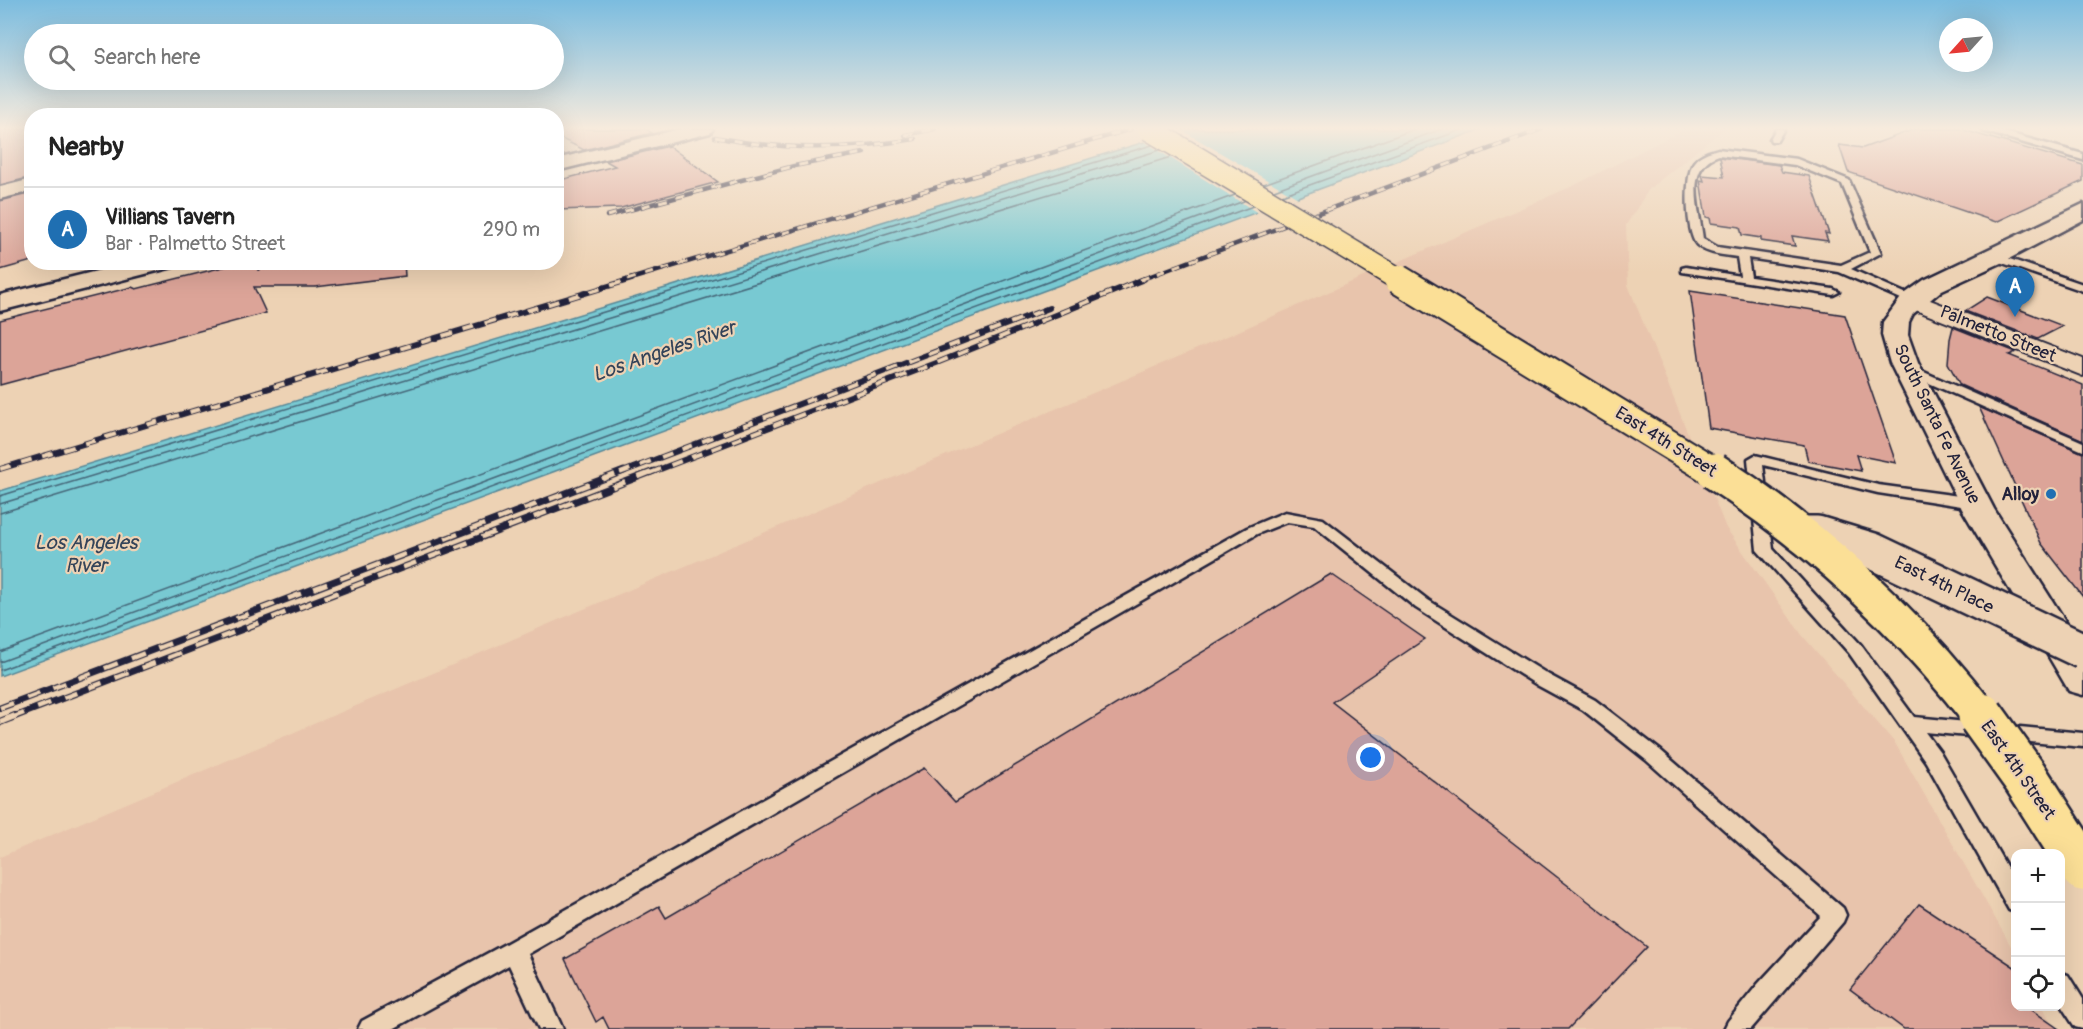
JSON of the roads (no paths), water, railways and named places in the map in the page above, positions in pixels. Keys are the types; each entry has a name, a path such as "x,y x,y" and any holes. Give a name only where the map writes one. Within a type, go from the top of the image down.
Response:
{"main road":[{"name":"East 4th Street","path":"1229,177 1667,441 1748,494 1801,534 1875,599 1953,681 2031,784 2083,868"}],"street":[{"path":"0,192 24,186"},
{"name":"South Santa Fe Avenue","path":"2078,217 1933,285 1912,300 1896,322 1895,335 1907,369 1974,503 2083,681"},
{"path":"0,303 132,270"},
{"name":"Palmetto Street","path":"1912,300 2083,368"},
{"name":"East 4th Place","path":"1801,534 1817,534 1873,550 2083,651"}],"lane":[{"path":"1691,177 1698,240 1708,248 1842,269 1912,300"},
{"path":"1834,177 1846,182 1876,253 1842,269"},
{"path":"1742,254 1746,280"},
{"path":"1995,257 2083,288"},
{"path":"1686,270 1833,292"},
{"path":"1907,369 2083,447"},
{"path":"1974,503 1878,489 1755,459 1765,550 1855,649 1933,757 2011,894"},
{"path":"370,1029 513,951 1242,537 1285,517 1318,522 1422,604 1543,680 1589,705 1653,755 1835,915 1736,1029"},
{"path":"1908,723 2083,740"},
{"path":"513,951 525,970 551,1029"},
{"path":"2065,989 2083,1018"}],"water":[{"name":"Los Angeles River","path":"1030,177 1352,177 0,676 0,491"}],"railway":[{"path":"607,216 753,177"},
{"path":"627,280 971,177"},
{"path":"1140,280 1414,177"},
{"path":"0,469 632,279"},
{"path":"650,473 939,362 1144,279"},
{"path":"620,473 1049,308"},
{"path":"0,708 624,471"},
{"path":"11,718 654,471"},
{"path":"0,722 15,716"}],"place":[{"name":"Villians Tavern","path":"2015,317"},
{"name":"Alloy","path":"2051,494"}]}
